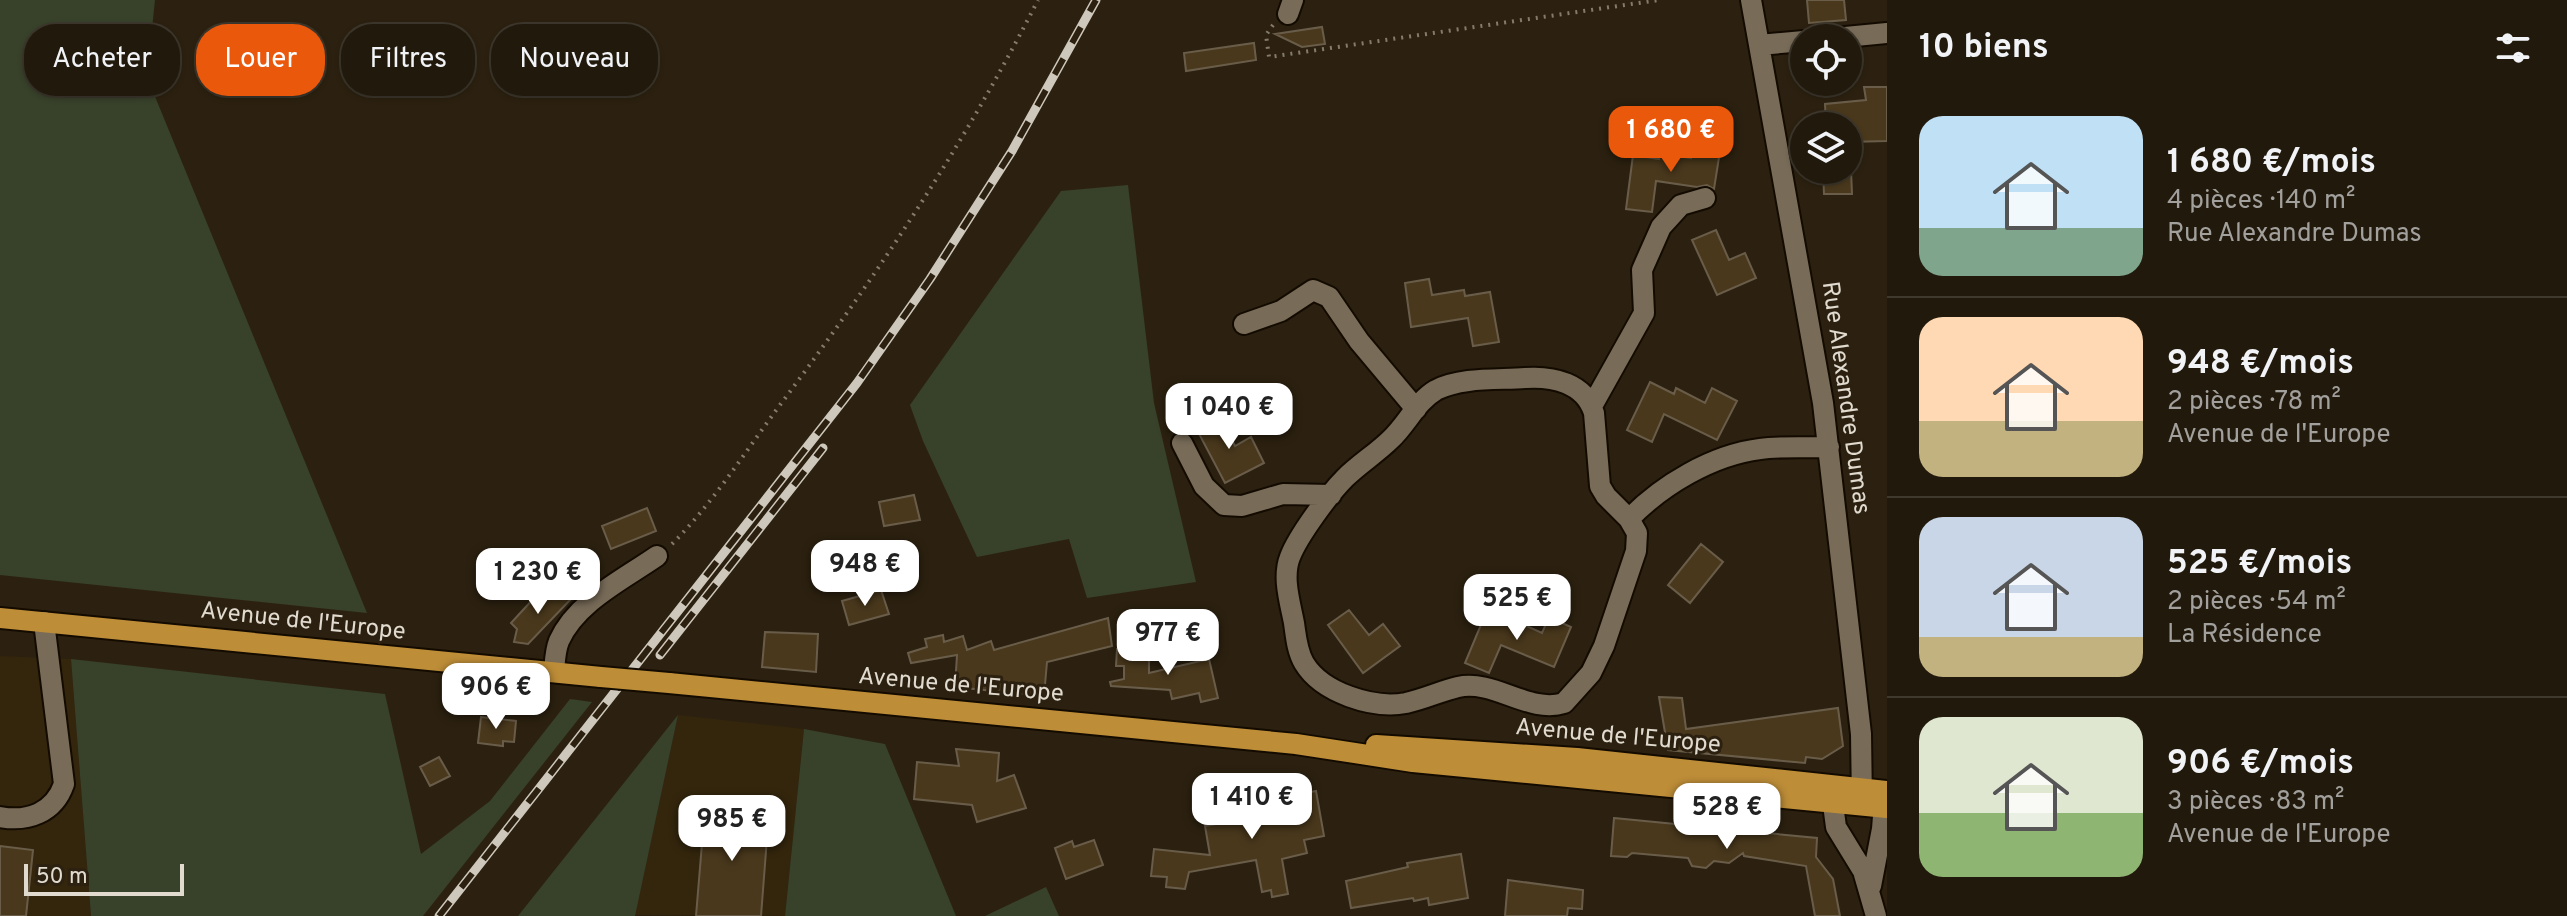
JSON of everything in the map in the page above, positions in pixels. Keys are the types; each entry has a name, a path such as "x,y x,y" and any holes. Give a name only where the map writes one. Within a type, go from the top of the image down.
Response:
{"main road":[{"name":"Avenue de l'Europe","path":"0,618 1296,744 1410,746 1556,756 1886,800"}],"street":[{"name":"Rue Alexandre Dumas","path":"1751,0 1829,447 1861,734 1862,797"},
{"path":"1862,35 1887,33"},
{"path":"1759,45 1790,42"},
{"path":"1592,406 1644,313 1642,270 1661,227 1681,205 1705,198"},
{"path":"1244,324 1281,311 1313,290 1324,293 1359,341 1416,409"},
{"path":"1534,377 1568,383 1579,390 1592,406 1600,486 1637,533 1636,551 1591,673 1570,698 1557,705 1541,704 1470,686 1402,703 1381,703 1329,687 1313,676 1299,652 1287,583 1288,565 1296,546 1351,472 1392,439 1416,409 1428,396 1447,386 1534,377"},
{"path":"1182,443 1204,486 1224,505 1242,506 1283,494 1331,495"},
{"path":"1629,519 1664,489 1726,458 1762,449 1829,447"},
{"path":"554,672 559,641 573,619 598,597 657,556"},
{"path":"0,817 19,819 40,814 56,800 64,784 44,622"},
{"path":"1835,794 1834,820 1839,835 1863,871 1871,890 1876,916"},
{"path":"1871,890 1886,800"}],"path":[{"path":"657,556 696,517 849,313 897,243 969,127 1038,0"},
{"path":"1290,7 1268,29 1269,57 1659,0"}],"shaded area":[{"path":"0,656 71,659 91,916 0,916"},
{"path":"678,715 804,729 785,916 634,915"}],"green space":[{"path":"0,0 155,0 153,24 24,24 24,96 155,96 367,613 0,575"},
{"path":"1128,185 1154,403 1196,582 1087,598 1069,539 977,557 923,441 910,405 1061,191"},
{"path":"71,659 385,694 421,854 490,801 570,699 592,702 423,916 91,916"},
{"path":"678,715 635,916 518,916"},
{"path":"804,729 885,744 956,916 785,916"},
{"path":"1046,887 1059,916 985,916"}],"building":[{"path":"1807,0 1844,0 1846,20 1809,23"},
{"path":"1322,27 1325,44 1302,47 1275,34"},
{"path":"1254,43 1256,60 1186,71 1184,53"},
{"path":"1864,87 1887,87 1887,141 1862,142 1862,112 1825,112 1825,104 1866,100"},
{"path":"1694,142 1721,145 1714,189 1707,185 1697,187 1656,181 1652,212 1626,209 1633,155 1659,159 1660,153 1691,158"},
{"path":"1824,184 1852,184 1852,194 1824,194"},
{"path":"1716,230 1729,260 1745,253 1756,278 1717,295 1692,240"},
{"path":"1429,279 1432,295 1464,290 1465,296 1490,292 1499,342 1473,346 1468,318 1411,327 1405,283"},
{"path":"1650,382 1674,394 1676,388 1705,403 1712,388 1737,401 1717,440 1664,414 1652,442 1627,430"},
{"path":"1220,417 1235,446 1251,437 1264,463 1225,483 1197,430"},
{"path":"914,495 920,520 884,526 879,502"},
{"path":"647,508 656,531 611,549 602,526"},
{"path":"1701,544 1723,562 1690,603 1668,585"},
{"path":"557,588 570,600 528,644 514,642 517,629 511,623 535,597 542,604"},
{"path":"881,590 889,614 849,625 842,601"},
{"path":"1349,610 1369,635 1383,624 1400,646 1363,673 1328,625"},
{"path":"1485,615 1510,626 1513,620 1542,633 1549,617 1571,627 1554,667 1501,645 1489,673 1465,663"},
{"path":"1108,618 1112,646 1047,662 1044,696 955,687 957,655 911,663 908,653 927,647 925,639 943,635 944,642 963,636 967,650 991,641 994,650"},
{"path":"765,632 818,634 816,672 762,667"},
{"path":"1117,649 1133,650 1133,660 1149,660 1149,673 1209,659 1218,698 1201,702 1199,693 1172,699 1170,690 1111,686 1110,682 1124,679 1124,666 1116,666"},
{"path":"1659,697 1682,698 1686,729 1838,708 1843,746 1822,759 1806,757 1805,763 1668,750"},
{"path":"481,717 516,721 514,742 503,741 503,746 478,743"},
{"path":"956,749 999,753 997,781 1014,775 1026,808 977,822 972,805 914,799 917,762 959,766"},
{"path":"439,757 450,776 430,786 420,767"},
{"path":"1251,777 1269,779 1273,799 1316,791 1324,836 1304,840 1307,853 1282,859 1288,894 1272,897 1271,890 1262,892 1256,860 1189,872 1185,889 1166,887 1167,877 1151,876 1154,849 1210,855 1205,826 1258,817"},
{"path":"705,807 769,812 761,916 696,916"},
{"path":"1614,818 1817,838 1816,857 1833,879 1840,916 1815,916 1806,866 1744,856 1743,853 1729,863 1714,861 1706,868 1692,866 1688,858 1632,853 1627,857 1611,856"},
{"path":"1094,840 1103,865 1066,879 1055,848 1072,841 1074,847"},
{"path":"0,846 33,850 26,916 0,916"},
{"path":"1461,854 1468,898 1429,905 1428,898 1414,901 1413,898 1351,908 1346,881 1408,867 1407,863"},
{"path":"1508,880 1583,890 1582,909 1568,908 1567,916 1505,916"}],"railway":[{"path":"439,916 857,383 930,279 1012,151 1096,0"},
{"path":"660,655 823,448"}]}
